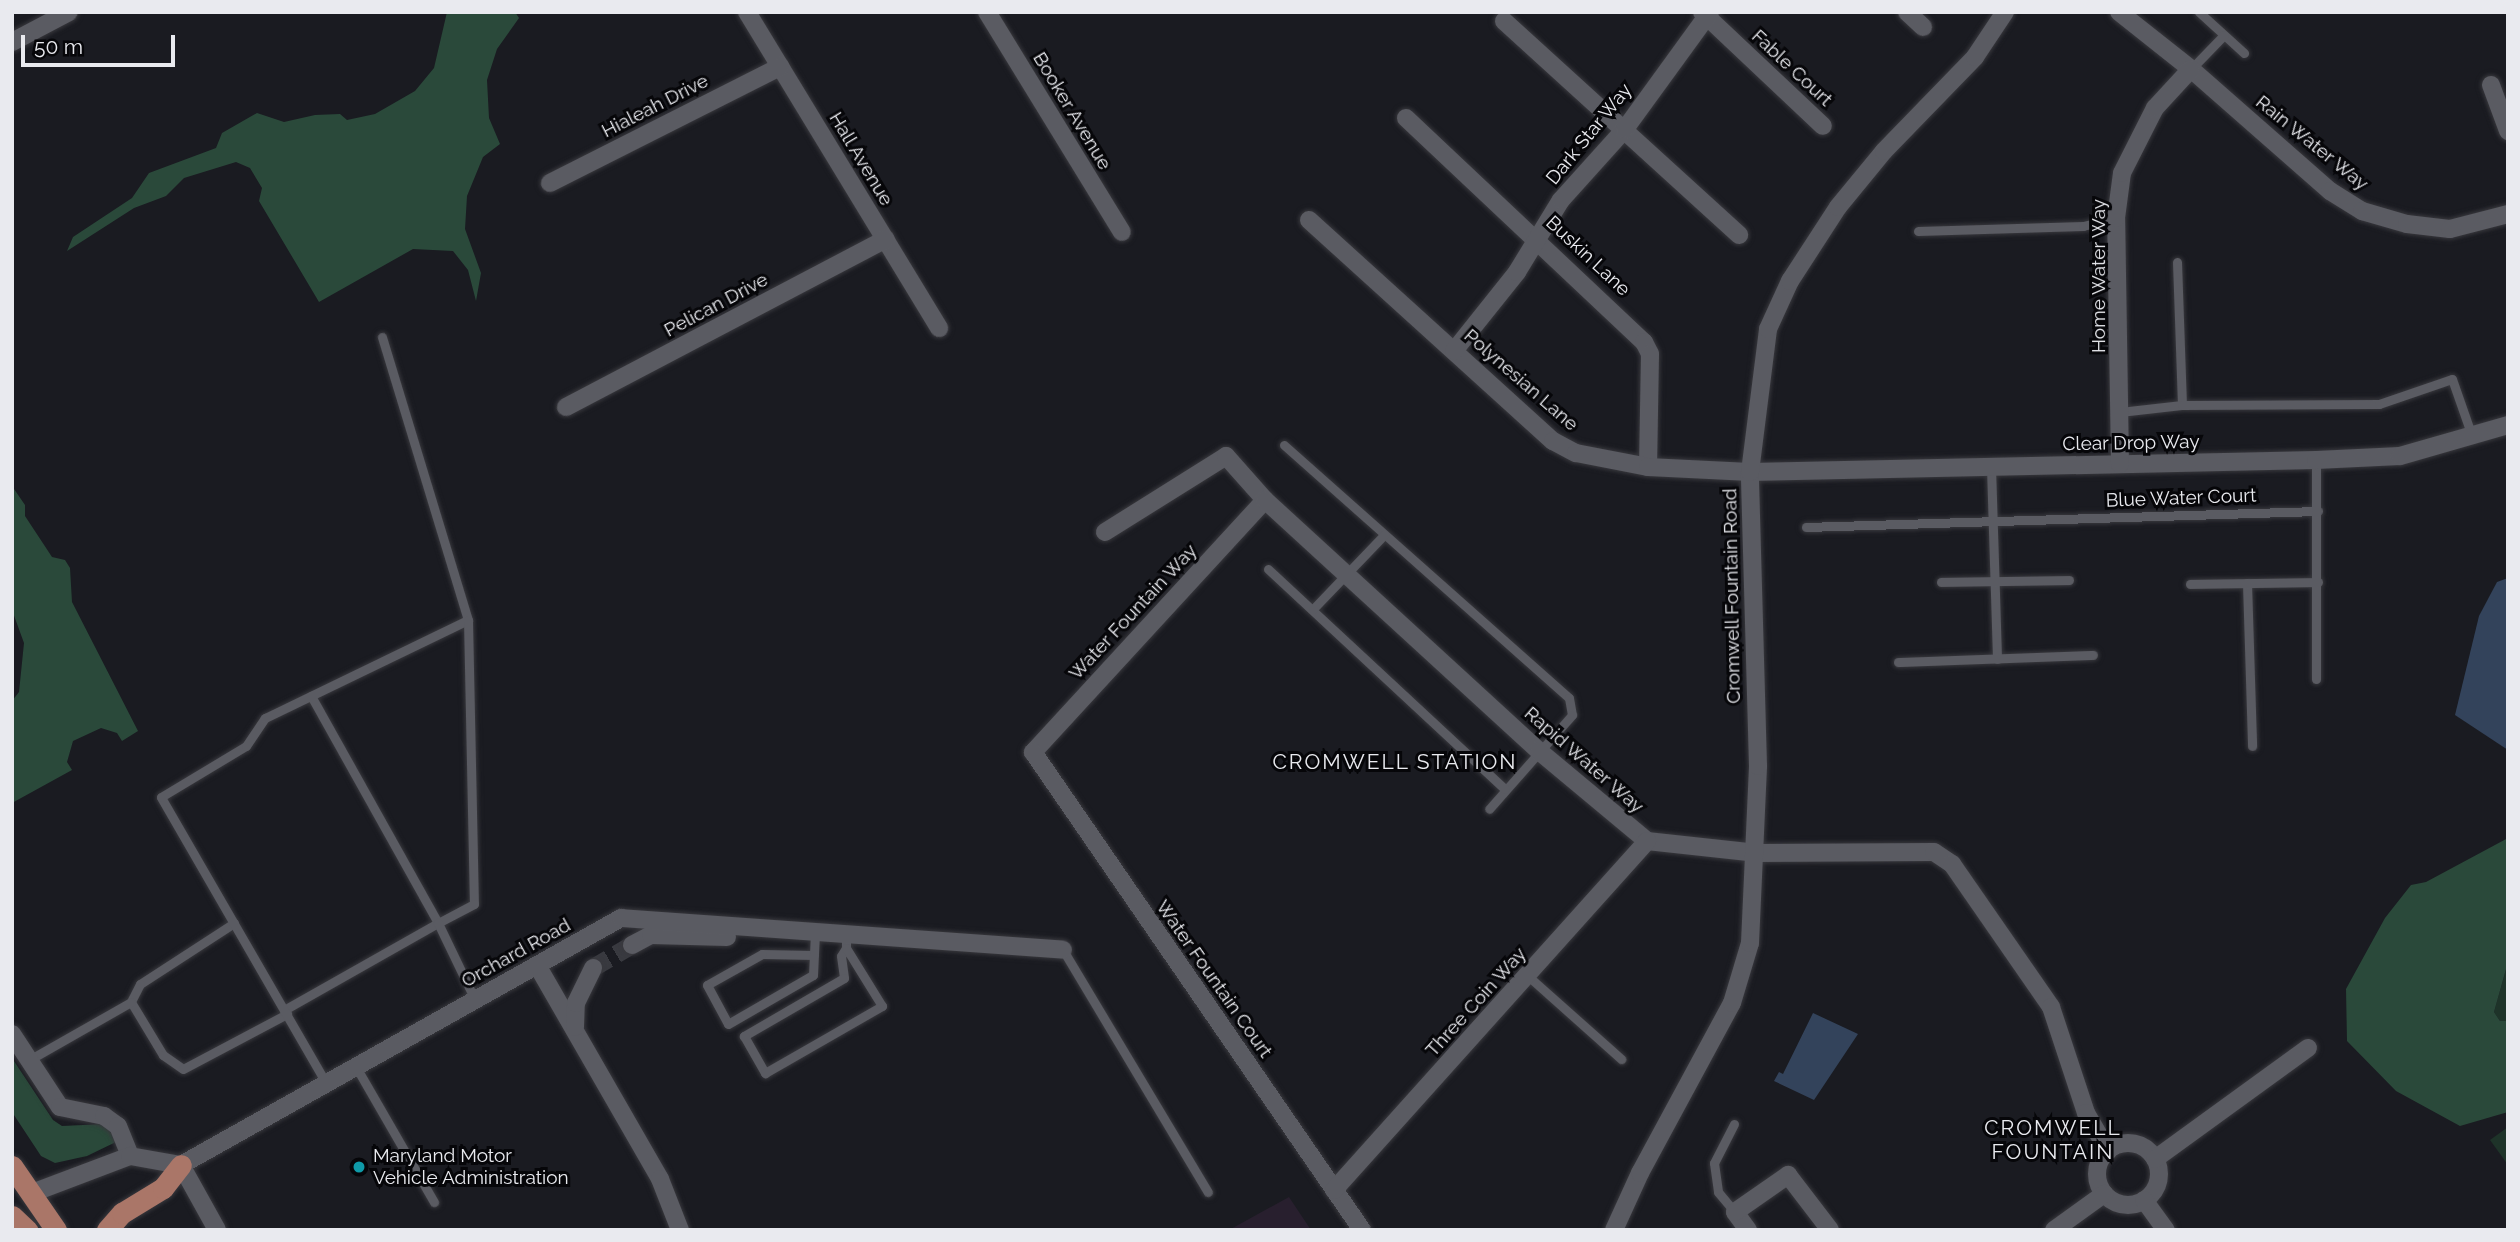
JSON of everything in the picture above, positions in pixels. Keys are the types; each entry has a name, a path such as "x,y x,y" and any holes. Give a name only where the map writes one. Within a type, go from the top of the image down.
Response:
{"main road":[{"path":"107,1230 122,1213 163,1188 181,1165"},
{"path":"12,1166 22,1192 56,1230"},
{"path":"12,1216 27,1230"}],"street":[{"path":"12,42 69,12"},
{"name":"Hall Avenue","path":"747,12 939,328"},
{"name":"Booker Avenue","path":"988,12 1122,233"},
{"path":"1907,12 1923,27"},
{"name":"Cromwell Fountain Road","path":"1614,1230 1640,1173 1732,1003 1750,943 1757,853 1750,472 1768,329 1790,281 1838,207 1884,151 1975,57 2005,12"},
{"name":"Rain Water Way","path":"2119,12 2191,69 2330,191 2362,211 2407,224 2450,229 2508,214"},
{"name":"Fable Court","path":"1706,14 1823,126"},
{"name":"Dark Star Way","path":"1454,351 1538,238 1561,200 1625,129 1706,14"},
{"path":"1504,21 1739,235"},
{"name":"Hialeah Drive","path":"550,183 780,66"},
{"name":"Home Water Way","path":"2120,464 2116,218 2122,173 2155,108 2191,69"},
{"path":"2491,86 2508,131"},
{"name":"Buskin Lane","path":"1406,118 1538,238 1644,342 1650,354 1648,467"},
{"name":"Polynesian Lane","path":"1309,220 1553,441 1576,453 1648,467 1750,472"},
{"name":"Pelican Drive","path":"566,407 886,239"},
{"name":"Clear Drop Way","path":"1750,472 2400,456 2508,425"},
{"name":"Rapid Water Way","path":"1105,532 1226,456 1265,500 1347,571 1539,751 1647,841 1757,853 1934,852 1952,864 2051,1007 2086,1113 2108,1151"},
{"name":"Water Fountain Way","path":"1032,752 1265,500"},
{"name":"Water Fountain Court","path":"1032,752 1362,1230"},
{"name":"Three Coin Way","path":"1334,1190 1647,841"},
{"name":"Orchard Road","path":"181,1165 621,918 815,932 846,941 1063,950"},
{"path":"632,945 651,935 745,938 777,929"},
{"path":"537,965 660,1179 680,1230"},
{"path":"575,1027 576,1003 593,968"},
{"path":"12,1034 60,1107 104,1116 118,1126 130,1156"},
{"path":"2155,1158 2308,1048"},
{"path":"2128,1143 2148,1150 2155,1158 2159,1177 2144,1200 2119,1204 2104,1194 2097,1176 2108,1151 2128,1143"},
{"path":"22,1192 130,1156 181,1165 217,1230"},
{"path":"1748,1230 1735,1212 1788,1175 1830,1230"},
{"path":"2054,1230 2104,1194"},
{"path":"2144,1200 2166,1230"}],"lane":[{"path":"2199,12 2244,53"},
{"path":"2191,69 2224,35"},
{"path":"1918,231 2083,226 2116,218"},
{"path":"2177,262 2182,405"},
{"path":"131,1002 163,1055 183,1069 474,904 468,620 382,337"},
{"path":"2120,412 2182,405 2379,404 2452,379 2473,437"},
{"path":"1284,445 1570,698 1574,708 1572,715 1489,809"},
{"path":"2316,460 2316,678"},
{"path":"1991,467 1997,659"},
{"name":"Blue Water Court","path":"1806,527 2318,511"},
{"path":"1313,609 1347,571 1384,536"},
{"path":"1268,569 1505,789"},
{"path":"1941,582 2069,580"},
{"path":"2190,584 2318,582"},
{"path":"2247,583 2252,746"},
{"path":"326,1083 162,797 246,746 265,718 468,620"},
{"path":"1898,662 2093,655"},
{"path":"310,696 438,923 475,1000"},
{"path":"29,1060 131,1002 140,984 234,923"},
{"path":"814,955 762,954 707,985 728,1024 813,975 814,955 815,932"},
{"path":"846,941 882,1006 765,1073 744,1035 844,978 841,956 846,941"},
{"path":"1063,950 1208,1192"},
{"path":"1528,976 1621,1059"},
{"path":"356,1067 433,1202"},
{"path":"1734,1124 1714,1163 1717,1192 1735,1212"}],"shaded area":[{"path":"1289,1197 1311,1230 1229,1230"}],"green space":[{"path":"447,12 515,12 519,18 497,49 487,80 489,118 500,144 483,157 467,196 465,229 481,273 476,301 468,270 453,251 413,249 319,302 259,201 262,188 250,168 236,162 184,178 166,196 134,208 67,251 73,237 132,198 149,173 216,148 222,133 257,113 284,122 315,115 340,114 347,120 375,114 415,91 434,68"},
{"path":"12,486 25,505 25,516 52,557 65,560 70,568 72,602 138,731 122,741 117,733 101,728 73,741 67,762 72,770 12,803 12,701 19,692 24,643 12,610"},
{"path":"2508,838 2508,962 2494,1012 2500,1021 2508,1021 2508,1112 2460,1126 2396,1091 2347,1041 2346,989 2385,918 2411,885 2426,882"},
{"path":"2508,962 2508,1021 2500,1021 2494,1012"},
{"path":"12,1058 53,1120 62,1126 104,1124 118,1141 87,1156 55,1163 41,1156 12,1112"},
{"path":"2508,1127 2508,1165 2490,1140"}],"water":[{"path":"2508,578 2508,750 2455,715 2479,616 2497,582"},
{"path":"1813,1013 1858,1034 1814,1100 1774,1081 1779,1072 1783,1074"}],"tunnel":[{"path":"593,968 632,945"}],"place":[{"name":"Maryland Motor Vehicle Administration","path":"359,1167"}],"district":[{"name":"CROMWELL STATION","path":"1395,762"},
{"name":"CROMWELL FOUNTAIN","path":"2053,1140"}]}
